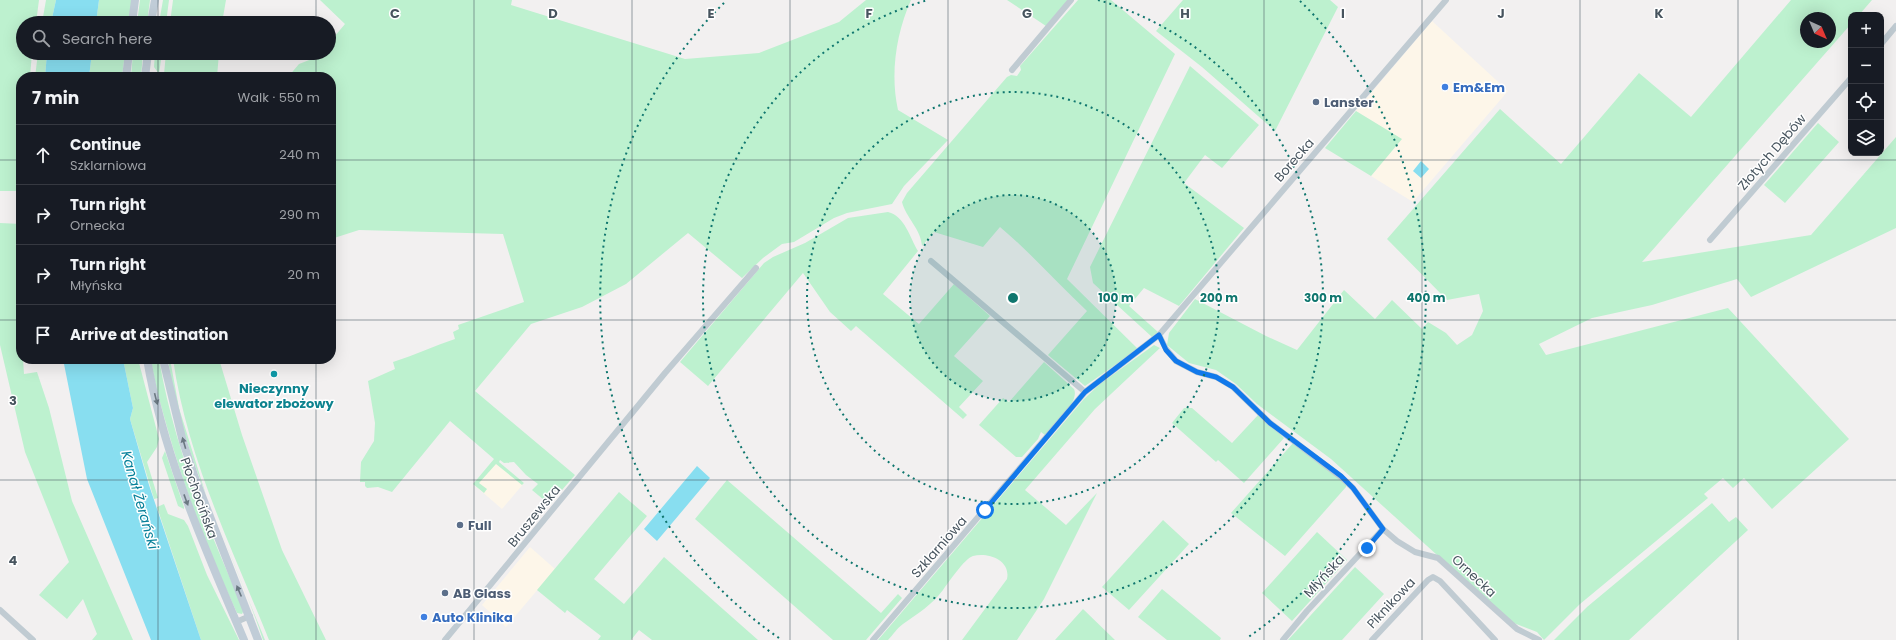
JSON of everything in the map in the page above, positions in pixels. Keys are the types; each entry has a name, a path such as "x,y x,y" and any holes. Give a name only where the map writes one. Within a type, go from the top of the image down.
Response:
{"main road":[{"path":"133,16 136,0"},
{"path":"152,16 155,0"},
{"path":"127,72 128,60"},
{"path":"146,72 147,60"},
{"name":"Płochocińska","path":"148,364 165,437 178,480 194,522 244,640"},
{"name":"Płochocińska","path":"164,364 183,442 195,478 250,616 258,640"}],"street":[{"path":"1012,70 1071,0"},
{"name":"Borecka","path":"1159,335 1446,0"},
{"path":"1884,40 1896,26"},
{"name":"Złotych Dębów","path":"1710,240 1848,81"},
{"path":"931,261 1085,392"},
{"name":"Bruszewska","path":"445,640 638,406 756,268"},
{"name":"Szklarniowa","path":"873,640 1085,392 1159,335"},
{"name":"Ornecka","path":"1159,335 1166,350 1176,361 1197,372 1216,377 1233,387 1270,423 1341,476 1353,488 1383,529 1406,548 1438,558 1517,629 1539,640"},
{"name":"Młyńska","path":"1283,640 1312,605 1383,529"},
{"name":"Piknikowa","path":"1372,640 1432,577 1440,581 1495,640"},
{"path":"0,610 33,640"},
{"path":"236,622 250,616"}],"shaded area":[{"path":"1432,21 1508,91 1413,202 1371,176 1401,139 1356,111"},
{"path":"495,459 524,483 502,509 473,484"},
{"path":"530,547 555,569 506,627 482,605"}],"green space":[{"path":"0,0 39,0 37,16 16,16 16,60 31,60 30,72 16,72 16,191 0,191"},
{"path":"46,0 56,0 53,16 43,16"},
{"path":"99,0 132,0 129,16 97,16"},
{"path":"140,0 150,0 148,16 138,16"},
{"path":"163,0 169,0 167,16 160,16"},
{"path":"173,0 226,0 223,16 171,16"},
{"path":"320,0 512,0 511,5 685,59 759,53 839,22 866,0 911,0 898,40 896,54 895,82 898,110 948,140 904,186 892,204 847,213 834,218 794,242 782,244 763,258 742,278 688,233 626,284 582,307 531,324 475,391 575,475 562,490 556,489 552,493 554,499 550,505 532,490 538,484 526,475 514,462 504,463 500,460 499,462 524,483 522,485 496,464 479,483 487,489 484,493 473,484 494,459 450,421 392,492 378,487 367,488 365,486 365,482 360,482 361,462 374,441 375,423 368,381 395,369 393,362 455,339 453,332 459,329 458,325 524,302 503,234 359,230 336,237 336,72 292,72 299,64 309,60 336,60 336,35 345,24"},
{"path":"1007,0 1068,0 1046,26"},
{"path":"1078,0 1111,0 1175,54 1067,279 1138,349 1085,386 1048,355 1087,311 1000,227 983,247 934,232 922,246 919,234 902,202 907,193 1007,77 1011,75 1017,76 1021,70 1020,66"},
{"path":"1183,0 1330,0 1338,7 1275,131 1202,67 1156,31"},
{"path":"1791,0 1872,0 1862,12 1848,12 1848,27 1836,41 1836,12 1800,12 1800,48 1830,48 1642,262 1811,235 1880,156 1884,156 1884,151 1896,137 1896,228 1751,297 1737,279 1652,305 1592,318 1539,344 1546,355 1728,308 1849,439 1772,509 1744,478 1733,488 1723,478 1704,494 1708,498 1580,604 1544,640 1537,632 1511,622 1331,459 1257,404 1236,384 1216,370 1189,363 1167,345 1169,333 1195,299 1266,336 1297,350 1344,290 1375,319 1392,300 1422,329 1428,322 1446,333 1457,345 1472,335 1483,311 1479,294 1447,300 1387,239 1500,109 1561,164 1639,73 1691,117"},
{"path":"37,60 46,60 45,72 36,72"},
{"path":"91,60 124,60 123,72 90,72"},
{"path":"132,60 142,60 141,72 131,72"},
{"path":"154,60 161,60 159,72 154,67"},
{"path":"165,60 218,60 217,72 164,72"},
{"path":"1190,66 1259,125 1222,168 1205,155 1184,183 1244,228 1179,306 1144,288 1129,306 1158,332 1152,337 1093,283 1090,267"},
{"path":"1356,111 1402,139 1371,176 1325,148"},
{"path":"1818,123 1839,142 1785,203 1764,185"},
{"path":"888,212 894,214 903,223 918,251 883,294 919,324 954,284 990,316 954,356 983,381 959,407 967,415 963,419 856,326 851,331 830,312 803,273 708,386 680,362 764,263 773,257 805,243 848,218"},
{"path":"0,223 16,224 16,364 23,364 24,374 37,372 49,408 72,501 133,640 92,640 97,634 83,599 67,619 39,595 69,562 25,452 0,345"},
{"path":"1154,345 1160,348 1095,409 1025,490 1066,525 1097,493 1044,599 1017,640 962,640 1007,579 1007,572 1002,562 985,555 979,555 973,556 966,561 934,600 901,626 888,640 878,640 1084,399 1100,384"},
{"path":"1044,362 1074,389 1075,394 1070,407 1060,419 1045,435 1041,432 1038,439 1022,457 1016,457 979,425 1003,398 1009,402"},
{"path":"124,364 139,364 159,439 157,447 147,462 158,498 154,499 130,419 133,408"},
{"path":"152,364 160,364 165,392 183,456 205,518 244,610 242,614 237,613 207,545 174,451 156,385"},
{"path":"169,364 171,364 179,408 205,492 184,432"},
{"path":"174,364 221,364 242,435 282,550 326,640 269,640 212,502 189,432"},
{"path":"1184,408 1192,408 1232,443 1259,414 1284,438 1244,483 1218,460 1216,462 1172,423"},
{"path":"1293,443 1346,484 1346,487 1285,556 1231,513"},
{"path":"165,451 184,509 178,506 162,458"},
{"path":"727,480 881,613 898,594 902,598 866,640 833,640 695,519"},
{"path":"619,492 647,516 594,579 624,604 664,557 758,640 652,640 639,630 631,640 598,640 601,636 567,610 565,613 537,590"},
{"path":"1712,503 1729,522 1736,517 1748,530 1629,640 1554,640 1587,607"},
{"path":"164,504 168,514 184,520 188,526 207,575 239,640 201,640 157,507"},
{"path":"1163,520 1189,544 1129,610 1102,587"},
{"path":"1317,532 1347,560 1292,621 1262,593"},
{"path":"1355,567 1384,594 1342,640 1288,640"},
{"path":"1162,589 1221,638 1220,640 1167,640 1138,617"},
{"path":"252,609 265,640 263,640"},
{"path":"1083,609 1115,640 1055,640"}],"water":[{"path":"56,0 99,0 97,16 53,16"},
{"path":"46,60 91,60 90,72 45,72"},
{"path":"1421,161 1429,169 1421,178 1413,171"},
{"name":"Kanał Żerański","path":"64,364 124,364 133,408 130,419 149,485 201,640 151,640 87,479"},
{"path":"697,466 710,478 657,541 644,529"}],"place":[{"name":"Em&Em","path":"1445,87"},
{"name":"Lanster","path":"1316,102"},
{"name":"Nieczynny elewator zbożowy","path":"274,374"},
{"name":"Full","path":"460,525"},
{"name":"AB Glass","path":"445,593"},
{"name":"Auto Klinika","path":"424,617"}],"route":[{"path":"985,510 1085,392 1159,335 1166,350 1176,361 1197,372 1216,377 1233,387 1240,392 1270,423 1292,438 1349,483 1383,529 1367,548"}]}
